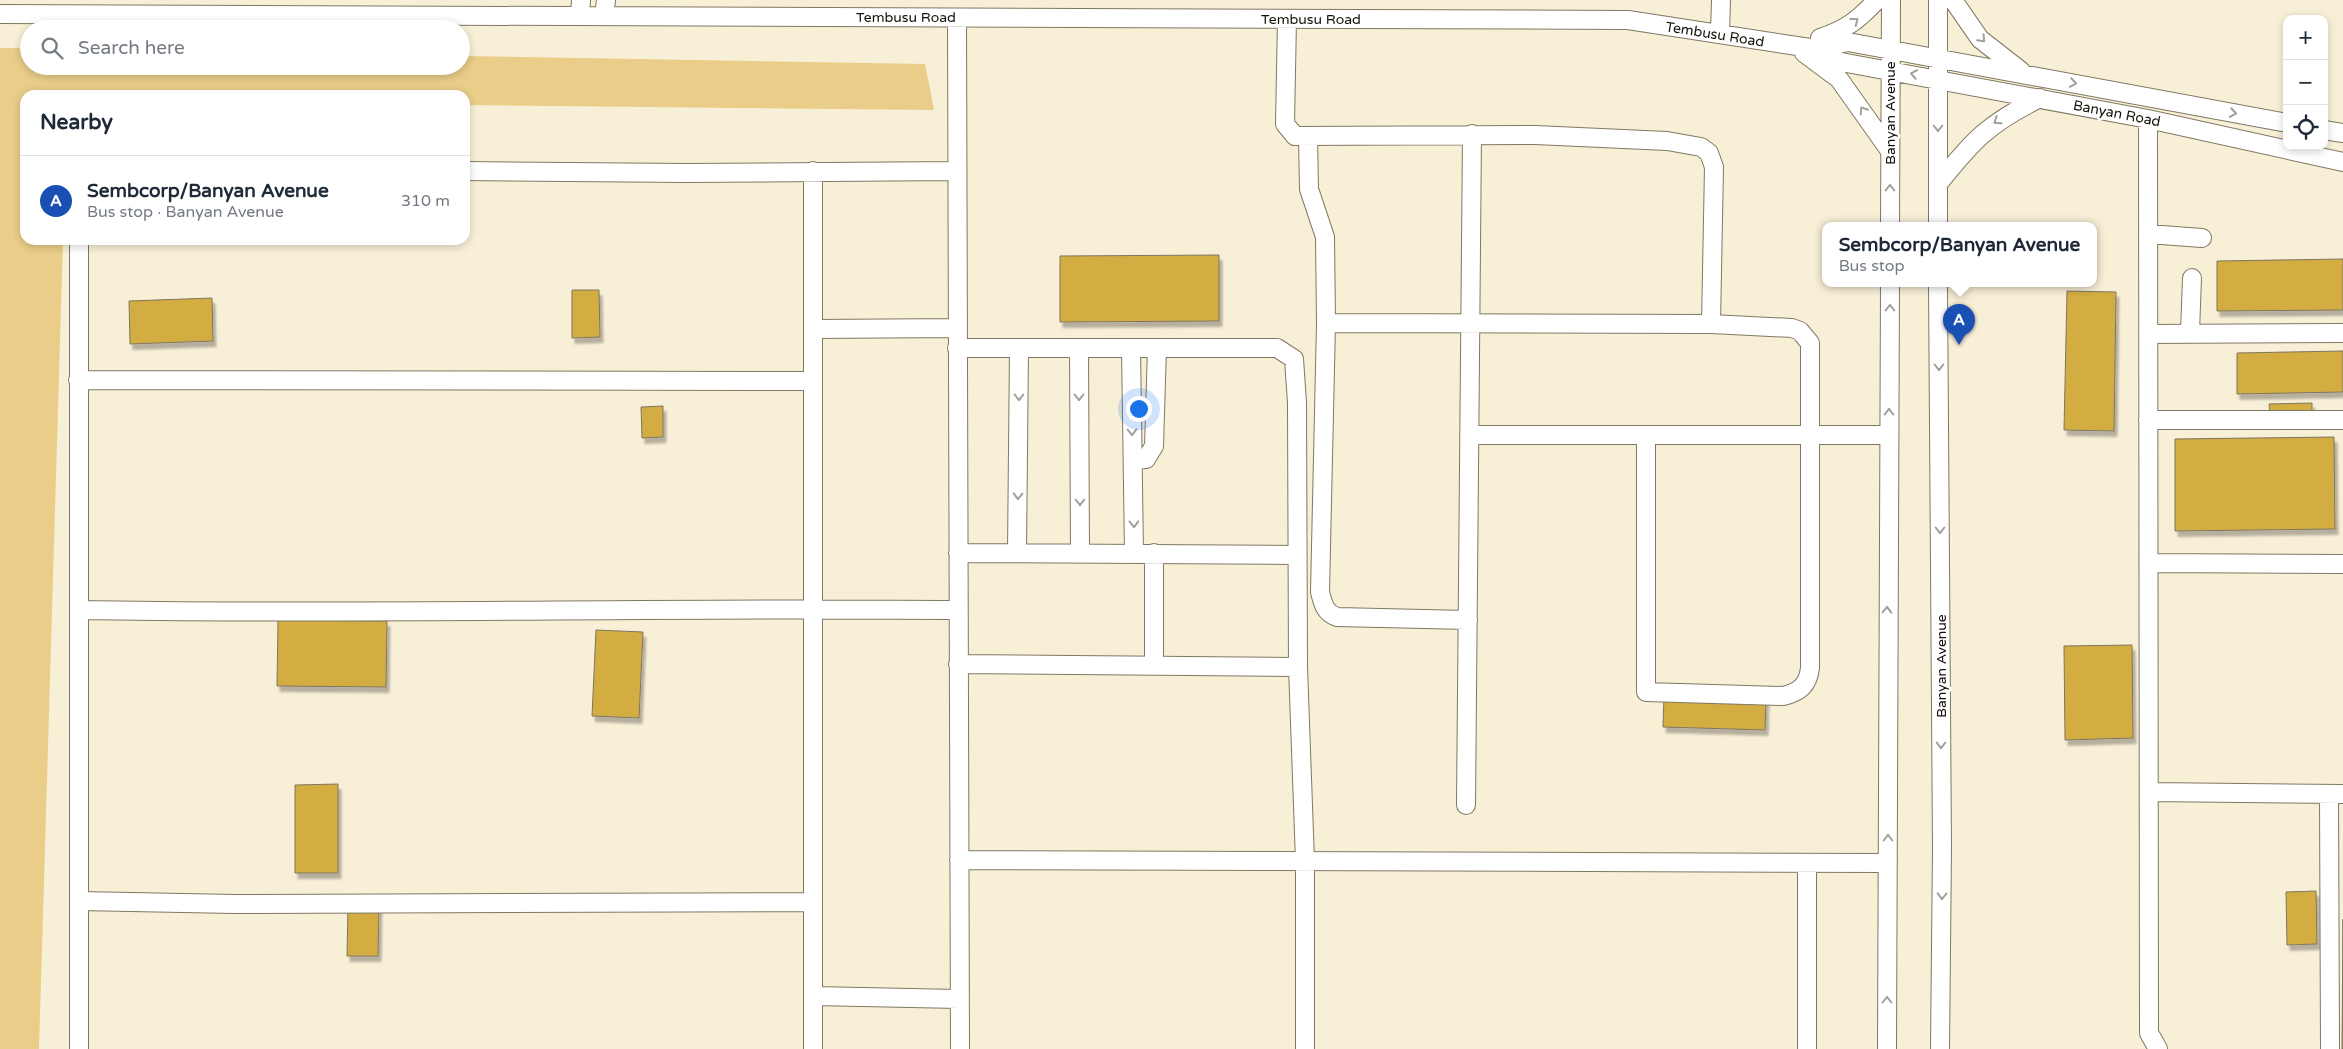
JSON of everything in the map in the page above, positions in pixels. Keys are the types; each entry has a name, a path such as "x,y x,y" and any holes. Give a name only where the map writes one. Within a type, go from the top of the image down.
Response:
{"street":[{"path":"1720,34 1721,0"},
{"path":"1877,0 1857,21 1841,31 1803,47 1839,79 1890,151"},
{"name":"Banyan Avenue","path":"1890,222 1891,0"},
{"path":"1938,0 1938,222"},
{"path":"1953,0 1980,39 2025,74"},
{"name":"Tembusu Road","path":"0,14 38,7 605,8 957,18 1628,20 1803,47 1841,62 1890,70"},
{"path":"957,18 960,1049"},
{"path":"1287,19 1285,124 1295,136 1472,134 1667,141 1702,148 1710,153 1714,167 1711,324"},
{"name":"Tembusu Road","path":"1803,47 1848,42 1891,50"},
{"name":"Banyan Road","path":"1891,50 2283,122"},
{"name":"Banyan Road","path":"1890,70 2148,118 2343,162"},
{"path":"1938,184 1971,143 1990,126 2009,113 2040,98"},
{"path":"2148,118 2150,1033 2158,1049"},
{"path":"2328,131 2343,133"},
{"path":"1466,805 1472,134"},
{"path":"1308,137 1309,189 1325,237 1326,323 1320,592 1323,605 1329,614 1337,618 1468,620"},
{"path":"470,171 686,173 956,171"},
{"path":"813,171 813,1049"},
{"path":"2148,234 2202,238"},
{"path":"79,245 79,1049"},
{"path":"2190,332 2192,278"},
{"path":"1887,1049 1890,287"},
{"name":"Banyan Avenue","path":"1938,287 1942,848 1940,1049"},
{"path":"1326,323 1711,324 1792,328 1806,336 1810,343 1810,668 1809,679 1804,687 1794,693 1783,696 1646,692 1646,435"},
{"path":"813,329 957,328"},
{"path":"2148,334 2190,332 2343,333"},
{"path":"957,348 1277,348 1287,352 1294,359 1297,403 1298,667 1305,861 1305,1049"},
{"path":"1017,553 1019,348"},
{"path":"1079,348 1080,553"},
{"path":"1131,348 1134,553"},
{"path":"1133,460 1146,459 1154,446 1157,348"},
{"path":"78,380 813,381"},
{"path":"2148,420 2343,420"},
{"path":"1469,435 1889,435"},
{"path":"958,553 1298,555"},
{"path":"1154,553 1154,665"},
{"path":"2149,563 2343,564"},
{"path":"78,610 268,613 813,608 958,610"},
{"path":"958,664 1298,667"},
{"path":"2149,792 2336,794 2330,1049"},
{"path":"959,860 1888,863"},
{"path":"1807,1049 1808,863"},
{"path":"79,901 234,904 812,902"},
{"path":"813,996 959,999"},
{"path":"1940,1010 1953,1049"}],"shaded area":[{"path":"0,48 20,48 20,75 470,75 470,56 925,64 934,110 470,105 470,90 20,90 20,245 63,245 39,1049 0,1049"}],"building":[{"path":"1219,255 1219,321 1060,322 1060,256"},
{"path":"2343,259 2343,310 2217,311 2217,261"},
{"path":"572,290 599,290 600,337 572,338"},
{"path":"2067,291 2116,292 2114,431 2064,430"},
{"path":"212,298 213,341 130,344 129,301"},
{"path":"2343,351 2343,392 2237,394 2237,353"},
{"path":"2312,403 2312,415 2270,416 2269,404"},
{"path":"663,406 663,437 642,438 641,407"},
{"path":"2334,437 2335,529 2175,531 2175,439"},
{"path":"278,620 387,621 386,687 277,686"},
{"path":"596,630 643,632 639,718 592,716"},
{"path":"2132,645 2133,738 2065,740 2064,646"},
{"path":"1664,695 1766,698 1765,730 1663,727"},
{"path":"338,784 338,873 295,873 295,785"},
{"path":"2316,891 2317,944 2287,945 2286,892"},
{"path":"348,906 379,906 378,956 347,956"},
{"path":"2343,919 2343,1049 2342,1049"}],"place":[{"name":"Sembcorp/Banyan Avenue","path":"1959,345"}]}
